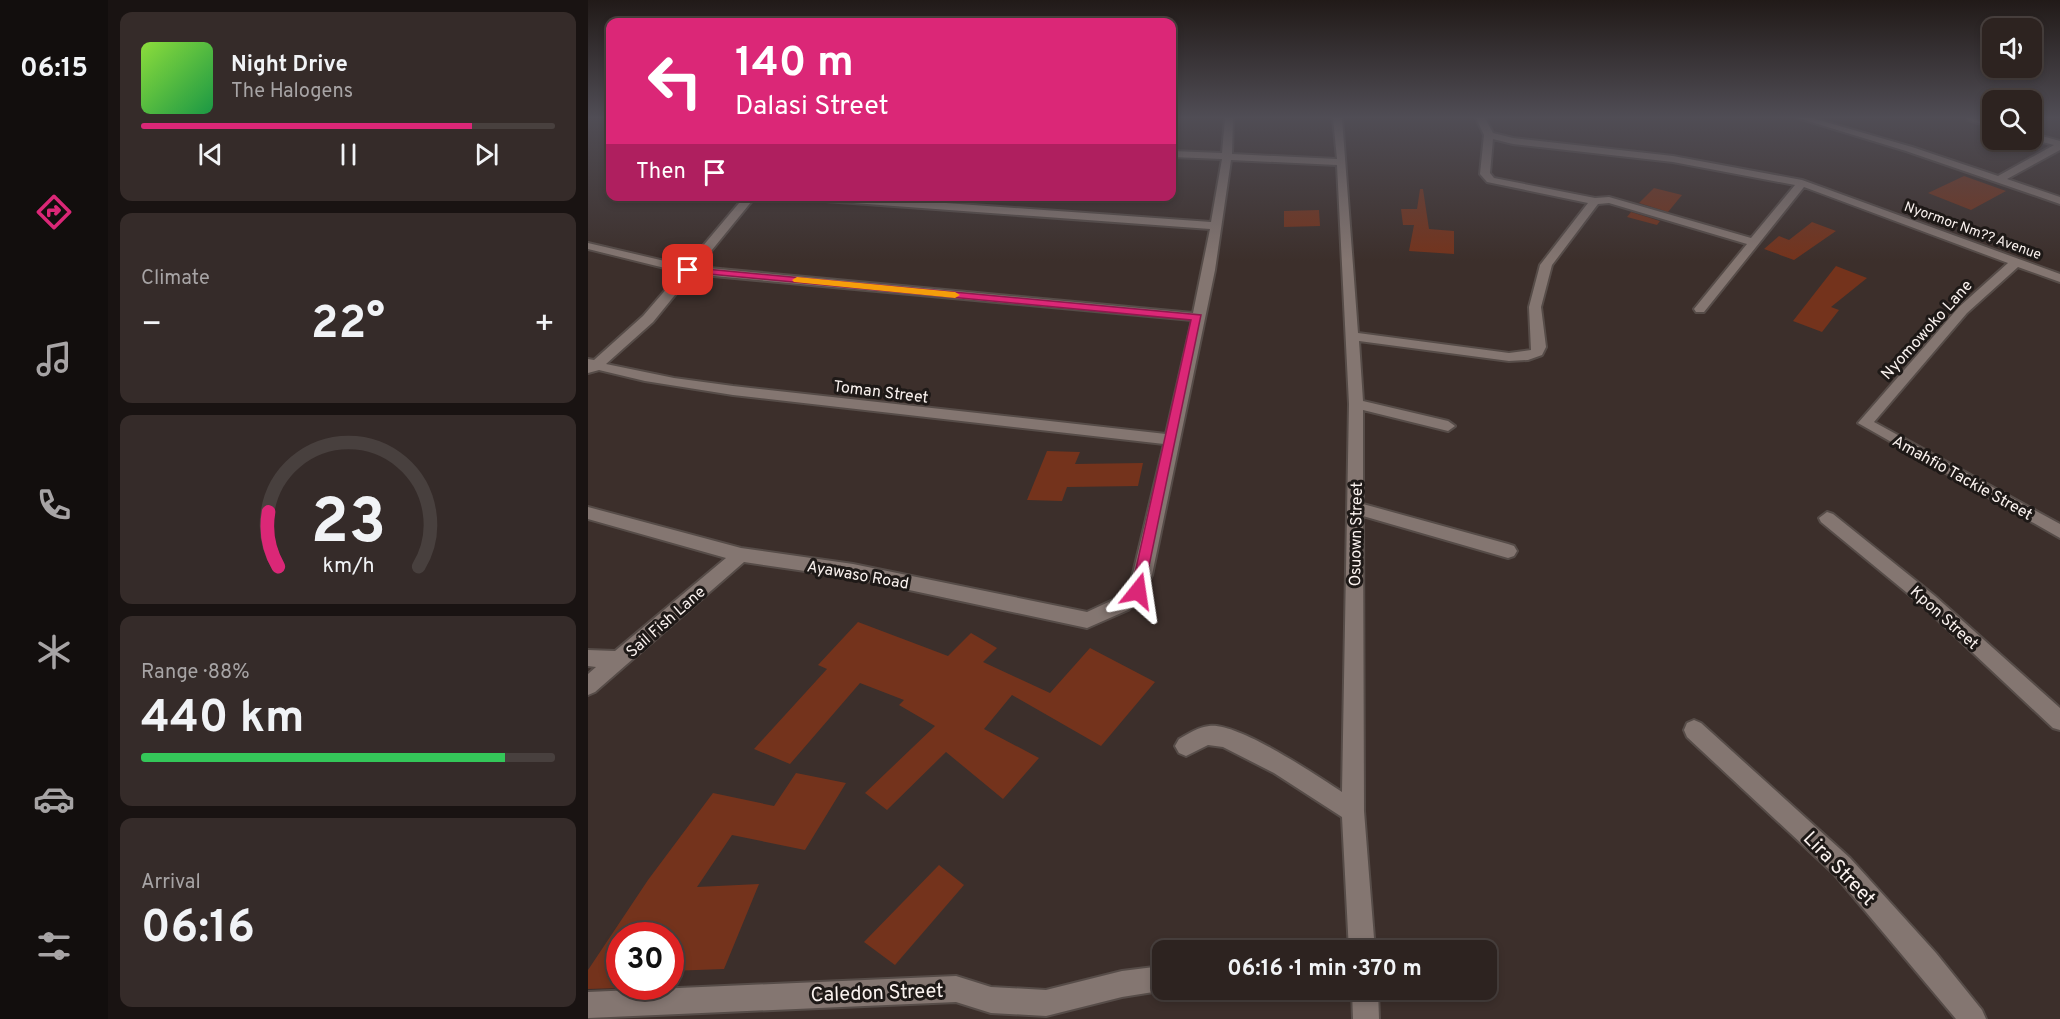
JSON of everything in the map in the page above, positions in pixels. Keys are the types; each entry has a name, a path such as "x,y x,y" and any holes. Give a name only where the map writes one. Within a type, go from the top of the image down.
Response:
{"street":[{"path":"1172,440 1217,226 1226,166"},
{"name":"Osuown Street","path":"1342,166 1356,404 1353,811 1361,940"},
{"path":"1486,166 1485,174 1491,180 1595,201 1609,200 1755,243"},
{"name":"Nyormor Nm?? Avenue","path":"1709,166 1802,183 2060,278"},
{"path":"1955,166 2060,201"},
{"path":"1998,180 2024,166"},
{"path":"1700,309 1802,183"},
{"path":"591,367 648,319 748,201"},
{"path":"868,201 1217,226"},
{"path":"1353,336 1509,357 1528,356 1537,352 1539,347 1535,307 1546,265 1595,201"},
{"path":"588,246 688,270 1197,317"},
{"name":"Nyomowoko Lane","path":"1865,423 1963,310 2016,262"},
{"name":"Toman Street","path":"591,367 740,391 1025,427 1172,440"},
{"path":"1356,404 1448,426"},
{"name":"Amahfio Tackie Street","path":"1865,423 2060,532"},
{"name":"Ayawaso Road","path":"588,513 741,555 853,571 1087,620 1108,614 1126,603 1138,591 1172,440"},
{"path":"1356,508 1508,551"},
{"name":"Kpon Street","path":"1827,518 1929,601 2060,721"},
{"name":"Sail Fish Lane","path":"588,686 741,555"},
{"path":"588,658 619,660"},
{"name":"Lira Street","path":"1694,730 1842,866 1927,962 1973,1019"},
{"path":"1186,746 1211,735 1221,737 1251,750 1353,811"},
{"name":"Caledon Street","path":"588,1005 956,988 991,999 1046,1003 1122,984 1152,981"},
{"path":"1365,1000 1366,1019"}],"building":[{"path":"1964,176 2006,191 1971,210 1928,193"},
{"path":"1654,188 1682,195 1668,212 1639,203"},
{"path":"1420,189 1423,189 1429,229 1454,231 1454,254 1409,251 1414,225 1403,225 1401,209 1417,209"},
{"path":"1319,210 1320,226 1284,227 1284,211"},
{"path":"1631,212 1660,221 1657,225 1627,217"},
{"path":"1812,222 1836,231 1794,260 1764,249 1779,236 1789,240"},
{"path":"1836,266 1867,278 1831,307 1839,310 1822,332 1793,321"},
{"path":"1047,451 1080,452 1075,464 1143,463 1138,486 1067,487 1062,501 1027,500"},
{"path":"858,622 948,656 971,633 997,648 983,662 1050,693 1090,648 1155,682 1101,746 1012,695 984,729 1039,758 1003,799 946,752 887,810 865,793 935,726 899,705 904,700 860,683 790,764 754,749 827,669 818,665"},
{"path":"796,773 846,783 805,850 732,835 697,887 759,884 724,969 684,970 684,922 620,922 648,880 713,793 774,806"},
{"path":"939,865 964,885 895,965 864,942"},
{"path":"606,943 606,988 588,989 588,970"}],"slow traffic":[{"path":"797,280 955,295"}],"route":[{"path":"688,270 1197,317 1138,591"}]}
